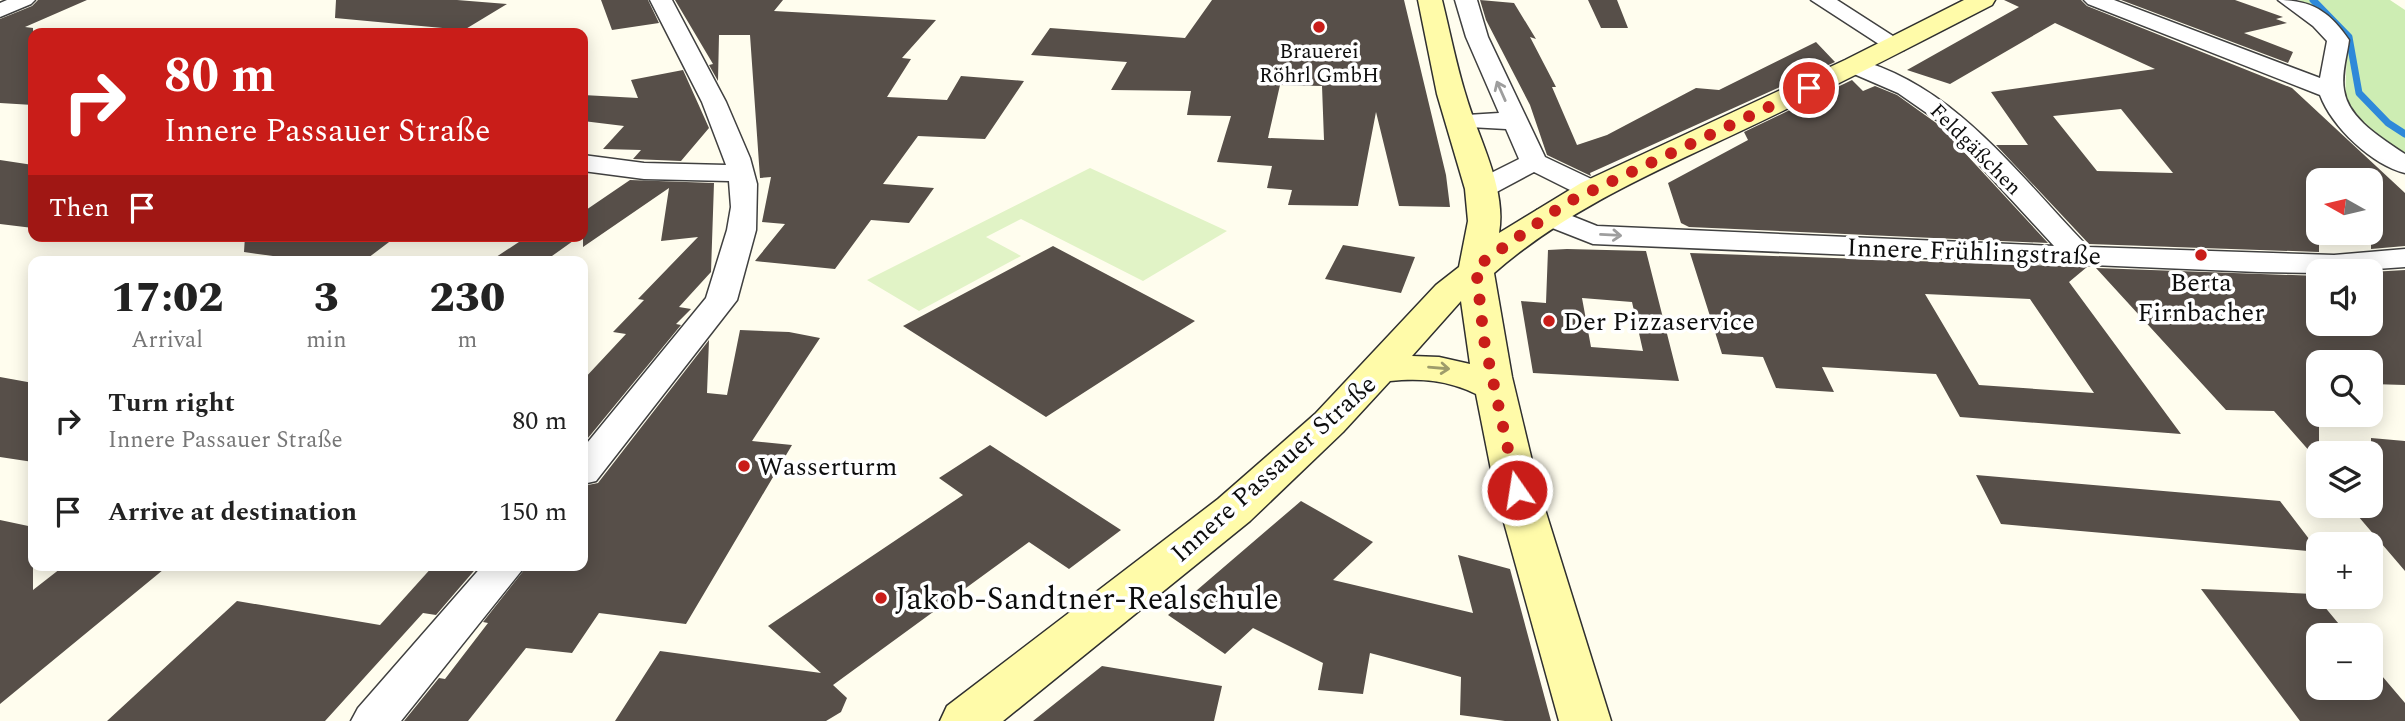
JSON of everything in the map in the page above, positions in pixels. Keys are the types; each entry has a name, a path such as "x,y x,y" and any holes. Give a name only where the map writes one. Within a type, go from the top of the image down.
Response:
{"main road":[{"path":"1430,0 1437,38 1481,189 1485,221 1476,267 1484,340 1494,387 1517,490 1585,721"},
{"name":"Innere Passauer Straße","path":"966,721 1234,510 1329,423 1476,267 1547,216 1592,190 1855,66 1983,0"},
{"path":"1381,370 1415,366 1446,368 1466,373 1494,387"}],"street":[{"path":"0,11 24,0"},
{"path":"588,466 721,300 745,207 742,173 730,138 661,0"},
{"path":"1466,0 1477,37 1534,162 1592,190"},
{"path":"1822,0 1896,45"},
{"path":"2095,0 2331,91"},
{"path":"2289,0 2321,21 2338,40 2331,91 2335,106 2347,119 2405,165"},
{"path":"1437,38 1477,37"},
{"name":"Feldgäßchen","path":"1855,66 1906,88 1943,112 2080,256"},
{"path":"1460,121 1515,121"},
{"path":"1481,189 1534,162"},
{"path":"588,164 644,171 742,173"},
{"name":"Innere Frühlingstraße","path":"1547,216 1593,234 2322,264 2405,258"},
{"path":"374,721 501,571"}],"green space":[{"path":"2299,0 2390,0 2405,10 2405,158 2356,116 2345,99 2347,51 2322,14"},
{"path":"1090,168 1227,231 1143,281 1021,219 986,237 1021,256 919,311 867,280"}],"building":[{"path":"38,0 87,0 25,27 33,28 28,28 28,105 0,103 0,19 32,6"},
{"path":"336,0 457,0 507,4 467,28 335,18"},
{"path":"601,0 648,0 659,23 612,30"},
{"path":"675,0 783,0 774,11 936,20 902,58 911,59 887,97 947,100 961,76 1024,81 985,139 918,136 883,184 934,188 909,223 871,220 835,269 755,261 785,224 762,222 771,177 760,178 750,35 719,35 718,81 709,65 713,64"},
{"path":"1212,0 1404,0 1446,175 1450,207 1399,206 1376,112 1358,206 1288,205 1292,190 1267,188 1272,166 1217,162 1231,116 1187,115 1191,91 1111,90 1127,62 1031,55 1050,28 1185,38","holes":["1280,85 1322,86 1324,140 1268,138"]},
{"path":"1480,0 1514,3 1536,39 1530,37 1556,87 1552,87 1577,145 1607,135 1696,88 1719,90 1816,42 1835,62 1590,173 1591,176 1547,155 1530,105 1486,20"},
{"path":"1588,0 1617,0 1628,28 1601,28"},
{"path":"2004,0 2081,0 2087,6 2292,88 2378,168 2306,168 2306,245 2319,245 2319,252 2089,244 1996,145 2028,145 1991,92 2155,69 2055,23 1950,84 1907,70 2019,7","holes":["2121,109 2173,173 2097,171 2053,116"]},
{"path":"2121,0 2235,0 2283,17 2276,19 2287,23 2244,33 2293,52 2288,63"},
{"path":"683,70 709,128 681,161 633,159 641,150 603,149 624,126 588,122 588,95 638,98 631,80"},
{"path":"1852,80 1863,91 1875,86 1897,95 1939,125 2048,243 1689,227 1681,223 1668,183 1748,140 1744,132"},
{"path":"0,160 28,164 28,227 0,224"},
{"path":"2384,173 2405,193 2405,246 2371,249 2371,245 2384,245"},
{"path":"630,180 714,183 711,272 679,307 691,309 676,324 681,325 588,438 588,375 626,334 613,332 644,300 638,299 698,237 661,241 669,188 583,247 583,242 588,242 588,209"},
{"path":"245,242 389,242 371,256 273,256 244,252"},
{"path":"519,242 572,242 552,256 498,256"},
{"path":"1343,245 1415,257 1401,293 1325,279"},
{"path":"1053,246 1195,321 1046,417 903,326"},
{"path":"1548,250 1646,251 1679,381 1533,373 1521,301 1546,303","holes":["1582,298 1632,302 1643,351 1591,347"]},
{"path":"1690,253 2087,267 2069,282 2181,434 1960,417 1936,374 1822,367 1834,392 1776,388 1763,357 1722,354","holes":["1925,294 2030,299 2094,393 1979,385"]},
{"path":"2096,268 2306,276 2306,336 2383,336 2383,271 2405,270 2405,385 2383,384 2383,350 2306,350 2306,427 2319,427 2319,441 2306,441 2306,447 2274,411 2226,410"},
{"path":"740,330 789,332 820,338 752,441 792,445 686,624 599,613 572,653 526,648 468,721 404,721 439,678 445,679 488,623 483,622 523,571 588,571 588,485 598,483 709,340 707,393 727,395"},
{"path":"0,377 28,382 28,461 0,457"},
{"path":"2371,438 2405,441 2405,571 2383,545 2383,532 2372,532 2360,518 2383,518 2383,441 2371,441"},
{"name":"Jakob-Sandtner-Realschule","path":"990,445 1121,530 1069,569 1029,542 833,685 847,698 841,712 826,721 615,721 660,651 821,673 768,626 963,495 939,478"},
{"path":"1976,475 2280,501 2306,535 2306,551 2001,524"},
{"path":"1301,501 1373,542 1333,580 1473,613 1458,555 1510,569 1551,721 1505,721 1460,715 1461,677 1370,653 1363,694 1318,690 1323,663 1253,628 1225,654 1168,615"},
{"path":"0,520 28,526 28,571 33,571 33,590 57,571 162,571 0,704"},
{"path":"429,571 474,571 436,615 423,613 325,721 107,721 237,601 380,625"},
{"path":"2201,589 2306,594 2306,609 2326,609 2338,623 2306,623 2306,700 2383,700 2383,677 2405,703 2405,721 2300,721"},
{"path":"1102,666 1222,686 1214,721 1033,721"}],"waterway":[{"path":"2313,0 2349,37 2359,93 2388,123 2405,134"}],"place":[{"name":"Brauerei Röhrl GmbH","path":"1319,27"},
{"name":"Berta Firnbacher","path":"2201,255"},
{"name":"Der Pizzaservice","path":"1549,321"},
{"name":"Wasserturm","path":"744,466"},
{"name":"Jakob-Sandtner-Realschule","path":"881,598"}],"route":[{"path":"1517,490 1484,340 1476,267 1566,203 1809,88"}]}
